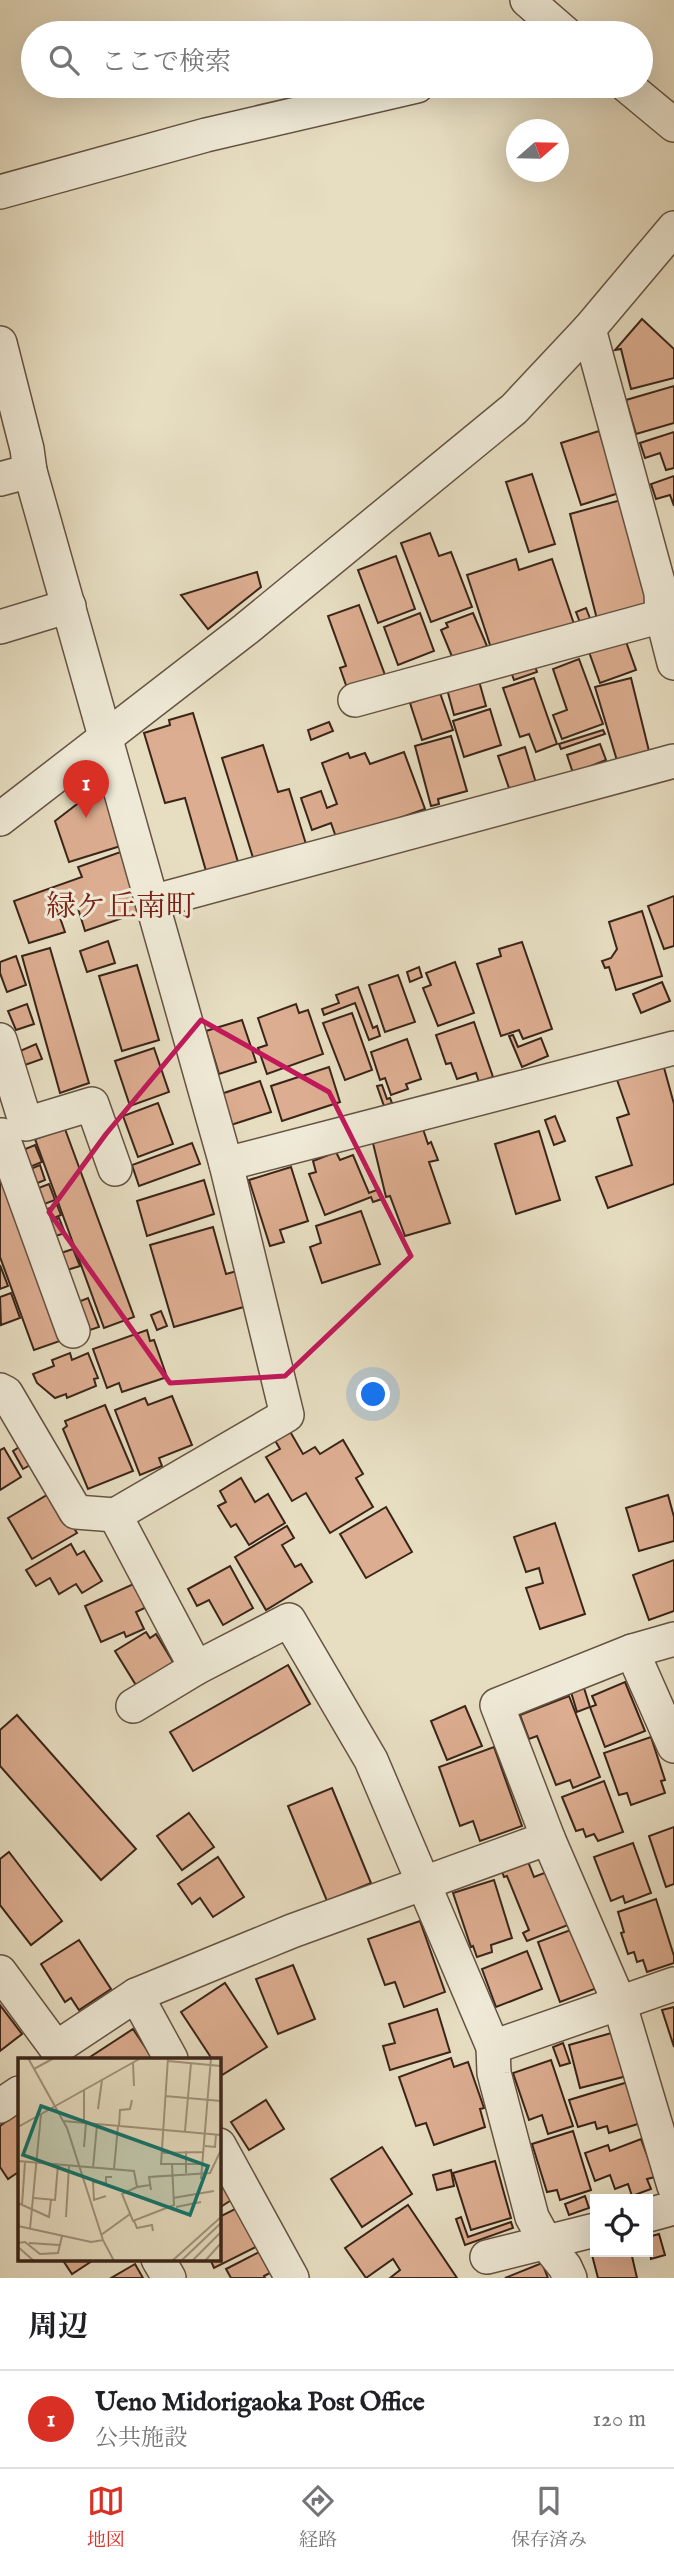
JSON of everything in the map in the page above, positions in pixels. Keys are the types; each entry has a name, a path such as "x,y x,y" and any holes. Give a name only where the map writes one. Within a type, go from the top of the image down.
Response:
{"street":[{"path":"527,0 551,21"},
{"path":"0,192 206,135 365,98"},
{"path":"641,98 674,125"},
{"path":"0,819 246,629 514,409 589,329 674,228"},
{"path":"589,329 665,600 674,663"},
{"path":"0,343 27,449 15,475 69,606 226,1164 287,1415 115,1515 76,1512 6,1393 0,1390"},
{"path":"355,700 665,600"},
{"path":"0,627 69,606"},
{"path":"152,902 674,761"},
{"path":"0,1040 9,1132 73,1331"},
{"path":"226,1164 674,1048"},
{"path":"9,1132 92,1104 115,1169"},
{"path":"115,1515 196,1668"},
{"path":"132,1706 196,1668 289,1620 371,1760 425,1883 493,2047 494,2073 532,2217 570,2278"},
{"path":"674,1639 632,1651 497,1706 548,1838 619,2002 674,2186"},
{"path":"632,1651 674,1746"},
{"path":"0,1972 53,2054 135,1995 292,1931 548,1838"},
{"path":"493,2047 674,1984"},
{"path":"135,1995 170,2058"},
{"path":"0,2106 18,2094"},
{"path":"220,2147 292,2278"},
{"path":"653,2214 674,2208"},
{"path":"487,2257 590,2231"},
{"path":"159,2260 169,2278"}],"highlighted area":[{"path":"201,1020 329,1092 411,1256 285,1376 170,1383 49,1212 106,1134"}],"building":[{"path":"642,319 674,349 674,378 631,389 621,349 615,350"},
{"path":"674,386 674,423 636,434 626,400"},
{"path":"599,431 619,493 581,505 561,443"},
{"path":"674,432 674,468 666,470 660,453 645,458 640,443"},
{"path":"532,474 555,544 529,552 506,482"},
{"path":"674,476 674,506 670,495 656,499 651,484"},
{"path":"621,500 650,609 598,623 570,514"},
{"path":"430,533 439,556 451,552 472,607 431,622 401,543"},
{"path":"396,556 415,609 378,623 358,570"},
{"path":"516,559 519,570 552,559 574,624 492,651 467,575"},
{"path":"257,572 261,587 208,629 181,595"},
{"path":"359,605 385,675 347,688 340,668 346,666 328,616"},
{"path":"586,608 591,621 581,625 576,612"},
{"path":"420,613 434,651 398,665 384,627"},
{"path":"473,613 487,646 453,659 441,630 448,627 446,623"},
{"path":"624,636 636,670 600,683 588,649"},
{"path":"579,659 603,724 562,739 553,715 567,710 553,669"},
{"path":"533,661 537,672 514,680 510,669"},
{"path":"534,678 557,744 536,752 529,734 520,737 503,688"},
{"path":"631,678 650,755 618,764 595,687"},
{"path":"479,681 486,706 454,715 447,689"},
{"path":"440,693 453,730 422,740 410,703"},
{"path":"490,709 501,745 464,757 453,721"},
{"path":"193,713 238,862 206,871 185,798 165,803 144,733 170,725 169,720"},
{"path":"329,722 333,731 311,740 308,730"},
{"path":"603,730 605,734 561,749 559,744"},
{"path":"451,736 467,791 438,799 439,804 431,806 415,746"},
{"path":"600,744 606,760 573,773 567,755"},
{"path":"263,745 278,792 289,789 306,844 254,861 222,758"},
{"path":"525,747 536,783 510,791 498,756"},
{"path":"404,752 425,809 337,840 331,823 312,830 301,798 321,791 327,808 337,804 322,763 348,753 350,758 365,753 370,764"},
{"path":"107,781 127,844 69,862 55,821"},
{"path":"129,849 149,909 85,931 77,905 58,912 65,932 29,943 14,901 82,877 78,867"},
{"path":"674,896 674,946 664,949 648,906"},
{"path":"642,911 662,976 616,990 609,967 605,968 602,961 611,958 617,949 609,922"},
{"path":"108,941 115,963 87,972 80,951"},
{"path":"522,942 552,1029 523,1039 519,1030 501,1036 477,964 501,956 499,949"},
{"path":"50,948 89,1083 60,1093 22,956"},
{"path":"16,956 26,985 7,992 0,973 0,962"},
{"path":"455,962 474,1013 438,1026 423,988 431,985 426,973"},
{"path":"137,965 159,1040 122,1051 99,976"},
{"path":"419,967 422,977 410,982 407,972"},
{"path":"398,975 415,1022 385,1032 369,985"},
{"path":"662,982 670,1001 641,1013 633,994"},
{"path":"358,987 373,1028 377,1026 380,1036 369,1040 355,1003 324,1015 322,1009 339,1003 336,995"},
{"path":"27,1004 34,1024 16,1030 8,1011"},
{"path":"296,1004 299,1013 308,1010 323,1054 267,1074 258,1048 267,1045 258,1018"},
{"path":"352,1013 372,1070 345,1080 323,1023"},
{"path":"242,1020 256,1062 219,1074 206,1031"},
{"path":"474,1022 493,1077 479,1082 476,1073 457,1079 451,1063 446,1064 436,1035"},
{"path":"513,1035 518,1047 541,1038 548,1056 522,1067 509,1036"},
{"path":"407,1039 421,1079 406,1084 408,1089 391,1095 385,1078 380,1080 371,1052"},
{"path":"36,1044 42,1059 25,1065 20,1051"},
{"path":"154,1048 169,1092 130,1106 115,1061"},
{"path":"663,1064 674,1104 674,1184 608,1208 596,1177 632,1165 617,1118 629,1114 616,1077"},
{"path":"329,1067 340,1102 282,1121 271,1086"},
{"path":"260,1081 271,1112 231,1125 221,1094"},
{"path":"382,1085 387,1099 390,1098 392,1103 384,1106 377,1086"},
{"path":"158,1103 173,1144 138,1157 123,1116"},
{"path":"555,1116 565,1141 554,1145 545,1120"},
{"path":"422,1126 428,1144 431,1142 438,1160 429,1162 450,1223 405,1236 390,1196 386,1197 372,1139"},
{"path":"65,1129 134,1317 104,1328 35,1139"},
{"path":"539,1131 560,1200 516,1214 495,1144"},
{"path":"192,1143 200,1164 139,1186 132,1165"},
{"path":"35,1145 42,1162 25,1169 18,1152"},
{"path":"336,1152 340,1160 353,1155 369,1193 379,1189 382,1199 373,1202 371,1197 325,1215 309,1174 316,1172 313,1161"},
{"path":"40,1165 45,1180 33,1185 28,1170"},
{"path":"291,1167 308,1221 280,1230 284,1242 270,1246 249,1180"},
{"path":"0,1176 60,1341 34,1350 0,1257"},
{"path":"204,1180 214,1214 147,1236 137,1201"},
{"path":"49,1184 55,1200 39,1206 33,1190"},
{"path":"57,1205 61,1215 45,1222 40,1212"},
{"path":"361,1211 380,1264 322,1283 310,1247 321,1243 316,1226"},
{"path":"59,1218 65,1233 50,1238 45,1224"},
{"path":"213,1227 226,1274 237,1271 247,1306 174,1327 150,1245"},
{"path":"73,1249 80,1266 67,1270 61,1253"},
{"path":"0,1265 8,1286 0,1289"},
{"path":"11,1293 20,1318 1,1325 0,1297"},
{"path":"88,1298 99,1327 84,1332 73,1304"},
{"path":"161,1311 167,1326 157,1330 151,1315"},
{"path":"147,1330 150,1341 154,1340 167,1377 122,1392 119,1383 107,1388 93,1349"},
{"path":"70,1353 72,1360 88,1353 98,1378 94,1379 96,1386 67,1398 66,1394 55,1398 37,1383 33,1374 54,1366 52,1360"},
{"path":"172,1396 192,1445 159,1458 162,1466 140,1475 115,1410 145,1398 148,1405"},
{"path":"105,1405 133,1471 88,1489 63,1429 67,1426 65,1421"},
{"path":"288,1428 303,1454 315,1447 320,1454 343,1440 363,1474 356,1478 373,1507 330,1533 306,1493 292,1501 266,1457 280,1449 273,1437"},
{"path":"21,1446 32,1464 23,1469 13,1451"},
{"path":"4,1448 21,1477 0,1490 0,1450"},
{"path":"241,1478 255,1502 268,1494 285,1523 249,1545 236,1524 231,1527 218,1506 226,1502 220,1491"},
{"path":"47,1495 61,1520 67,1517 77,1533 32,1559 8,1518"},
{"path":"668,1495 674,1517 674,1541 639,1551 626,1508"},
{"path":"386,1507 412,1552 366,1578 340,1534"},
{"path":"555,1523 585,1614 540,1629 526,1588 543,1583 539,1568 526,1572 514,1537"},
{"path":"287,1526 294,1538 282,1545 295,1567 301,1564 312,1582 266,1610 235,1557"},
{"path":"71,1544 77,1555 84,1551 102,1581 82,1593 76,1584 59,1594 50,1578 36,1586 26,1570"},
{"path":"674,1560 674,1611 649,1620 633,1575"},
{"path":"230,1566 253,1608 223,1625 209,1600 197,1606 188,1589"},
{"path":"140,1581 151,1605 136,1612 144,1629 126,1637 124,1632 101,1642 85,1606"},
{"path":"146,1632 150,1638 156,1634 179,1672 142,1695 115,1651"},
{"path":"288,1665 310,1704 193,1771 170,1732"},
{"path":"625,1682 645,1731 605,1747 590,1707 596,1705 592,1696"},
{"path":"584,1688 590,1707 577,1712 571,1692"},
{"path":"569,1696 600,1777 573,1788 570,1780 556,1785 537,1736 529,1739 520,1715"},
{"path":"465,1706 482,1746 447,1760 431,1721"},
{"path":"17,1715 136,1849 101,1880 0,1766 0,1730"},
{"path":"651,1737 665,1780 661,1781 665,1793 631,1805 627,1793 619,1795 604,1753"},
{"path":"494,1747 522,1826 480,1841 473,1821 460,1826 439,1767"},
{"path":"604,1781 623,1832 598,1841 594,1834 586,1837 583,1829 576,1831 562,1797"},
{"path":"332,1788 371,1883 327,1901 288,1806"},
{"path":"189,1813 214,1847 182,1870 157,1836"},
{"path":"674,1827 674,1884 666,1887 649,1836"},
{"path":"633,1843 651,1893 625,1903 623,1896 611,1901 594,1857"},
{"path":"9,1852 62,1921 31,1945 0,1905 0,1859"},
{"path":"218,1857 244,1897 213,1917 200,1898 192,1904 178,1884"},
{"path":"527,1859 534,1877 547,1872 568,1925 527,1941 523,1933 529,1930 507,1876 504,1877 501,1869"},
{"path":"494,1880 512,1938 491,1945 492,1952 477,1957 473,1946 471,1947 453,1893"},
{"path":"656,1899 674,1963 647,1972 643,1960 637,1962 634,1952 628,1954 618,1912"},
{"path":"420,1921 445,1992 404,2007 395,1982 385,1985 368,1939"},
{"path":"576,1928 597,1988 560,2002 538,1942"},
{"path":"79,1940 111,1989 79,2010 71,1998 65,2002 41,1964"},
{"path":"527,1951 542,1989 496,2007 482,1969"},
{"path":"293,1965 315,2019 278,2034 256,1979"},
{"path":"225,1983 267,2047 222,2075 220,2058 211,2058 181,2012"},
{"path":"0,2005 22,2034 0,2051"},
{"path":"674,2007 674,2047 662,2010"},
{"path":"437,2009 450,2052 390,2070 383,2046 395,2043 389,2024"},
{"path":"133,2029 152,2058 90,2058"},
{"path":"615,2032 627,2076 580,2088 569,2045"},
{"path":"563,2043 570,2063 560,2066 553,2047"},
{"path":"451,2058 454,2067 468,2062 484,2108 480,2109 485,2127 434,2145 426,2123 416,2126 399,2077"},
{"path":"551,2060 573,2126 548,2134 542,2115 529,2120 513,2073"},
{"path":"628,2082 641,2123 609,2133 607,2126 597,2129 595,2122 578,2127 569,2100"},
{"path":"266,2100 284,2129 249,2150 231,2122"},
{"path":"18,2113 18,2174 8,2179 0,2167 0,2126"},
{"path":"573,2131 591,2190 560,2200 557,2190 547,2192 532,2144"},
{"path":"641,2139 655,2177 647,2179 651,2189 631,2194 628,2184 615,2189 610,2175 595,2181 585,2153 608,2145 610,2151"},
{"path":"382,2147 412,2194 362,2227 331,2179"},
{"path":"495,2161 511,2218 471,2230 453,2173"},
{"path":"451,2170 454,2186 437,2190 433,2175"},
{"path":"220,2177 233,2199 220,2207"},
{"path":"585,2196 589,2208 569,2215 565,2204"},
{"path":"408,2205 457,2278 390,2278 400,2270 393,2259 366,2278 345,2248"},
{"path":"237,2208 256,2247 214,2268 210,2260 220,2260 220,2216"},
{"path":"461,2217 468,2237 511,2222 513,2228 465,2245 456,2219"},
{"path":"659,2234 665,2255 651,2259 653,2257 653,2236"},
{"path":"261,2251 272,2272 264,2276 265,2278 231,2278 226,2269"},
{"path":"593,2257 632,2257 637,2278 598,2278"},
{"path":"63,2260 93,2260 72,2274"},
{"path":"542,2263 548,2278 505,2278"},
{"path":"135,2264 143,2278 111,2278"}],"place":[{"name":"Ueno Midorigaoka Post Office","path":"86,818"}],"district":[{"name":"緑ケ丘南町","path":"121,908"}]}
